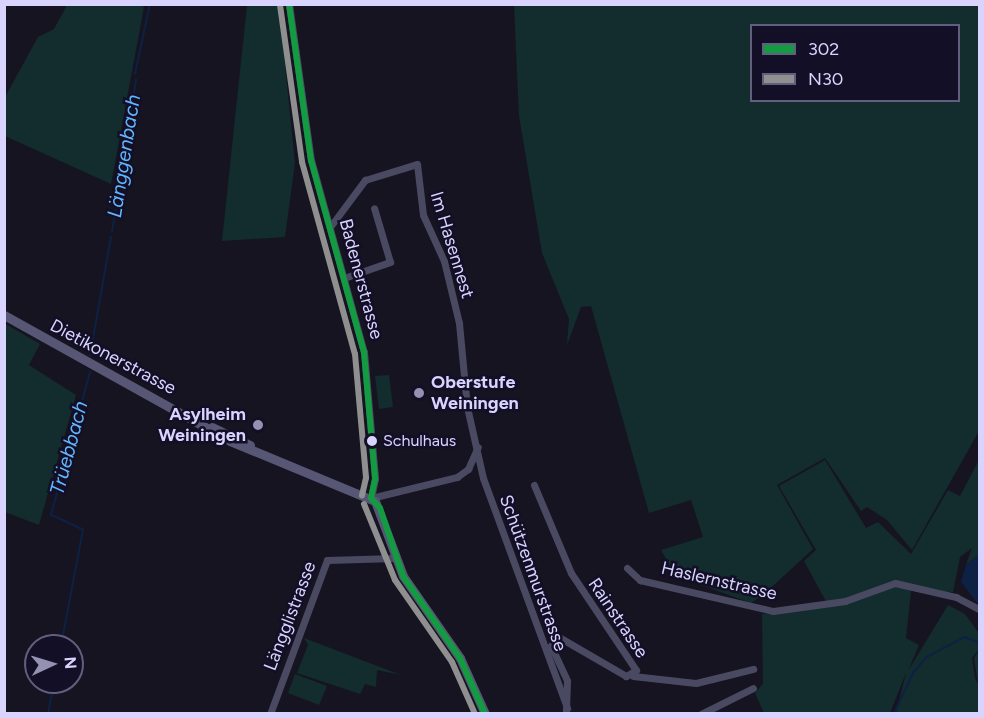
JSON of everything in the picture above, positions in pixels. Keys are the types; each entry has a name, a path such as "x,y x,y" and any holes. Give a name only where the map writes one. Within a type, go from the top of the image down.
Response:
{"street":[{"name":"Badenerstrasse","path":"289,4 300,107 367,367 375,479 370,498"},
{"name":"Im Hasennest","path":"330,226 365,180 417,164 423,215 454,303 467,407 478,447"},
{"path":"344,278 390,262 374,208"},
{"name":"Dietikonerstrasse","path":"4,315 207,425 370,498"},
{"path":"370,498 457,477 468,469 478,447"},
{"name":"Schützenmurstrasse","path":"478,447 488,494 567,711"},
{"name":"Rainstrasse","path":"534,485 571,573 635,665 633,676 557,636 551,646 567,681 567,711"},
{"path":"370,498 380,508 395,558 420,605 460,658 485,714"},
{"name":"Längglistrasse","path":"270,714 327,560 395,558"},
{"name":"Haslernstrasse","path":"627,568 640,580 773,611 830,604 895,583 956,597 980,610"},
{"path":"633,676 696,683 753,669"},
{"path":"701,714 753,688"}],"green space":[{"path":"136,4 144,7 111,184 5,136 5,97 38,37 54,29 67,5"},
{"path":"247,5 279,5 295,163 285,237 222,241"},
{"path":"514,5 979,5 979,431 912,550 887,520 867,507 861,511 825,458 777,485 813,549 763,595 751,603 676,576 661,550 703,537 691,500 649,513 591,306 581,307 567,345 569,319 542,253 519,116"},
{"path":"4,323 40,344 29,365 76,395 39,525 5,512"},
{"path":"389,375 393,407 379,409 375,376"},
{"path":"825,460 866,528 878,522 911,554 948,490 960,496 979,460 979,555 966,565 972,548 960,557 953,592 911,591 906,638 919,645 908,671 948,605 965,614 978,632 979,649 972,658 978,684 974,658 979,650 979,714 896,713 906,673 890,713 764,713 755,693 763,684 762,614 829,607 804,561 816,550 779,486"},
{"path":"304,638 401,675 377,670 376,687 365,684 360,694 297,673 308,645"},
{"path":"295,674 327,686 319,705 288,693"}],"water":[{"path":"979,555 979,605 961,582 966,565"}],"waterway":[{"path":"135,74 150,4"},
{"name":"Länggenbach","path":"112,232 136,80"},
{"path":"90,356 111,237"},
{"name":"Trüebbach","path":"63,634 83,530 51,515 90,372"},
{"path":"894,714 913,673 927,657 965,637 980,643"},
{"path":"48,714 52,694"}],"transit line":[{"name":"302","path":"289,4 311,160 364,352 375,479 371,498"},
{"name":"N30","path":"280,5 302,162 355,354 366,478 362,496"},
{"name":"302","path":"371,498 380,508 403,576 460,658 485,714"},
{"name":"N30","path":"364,504 395,580 452,662 475,714"}],"place":[{"name":"Oberstufe Weiningen","path":"419,393"},
{"name":"Asylheim Weiningen","path":"258,425"},
{"name":"Schulhaus","path":"372,441"}]}
